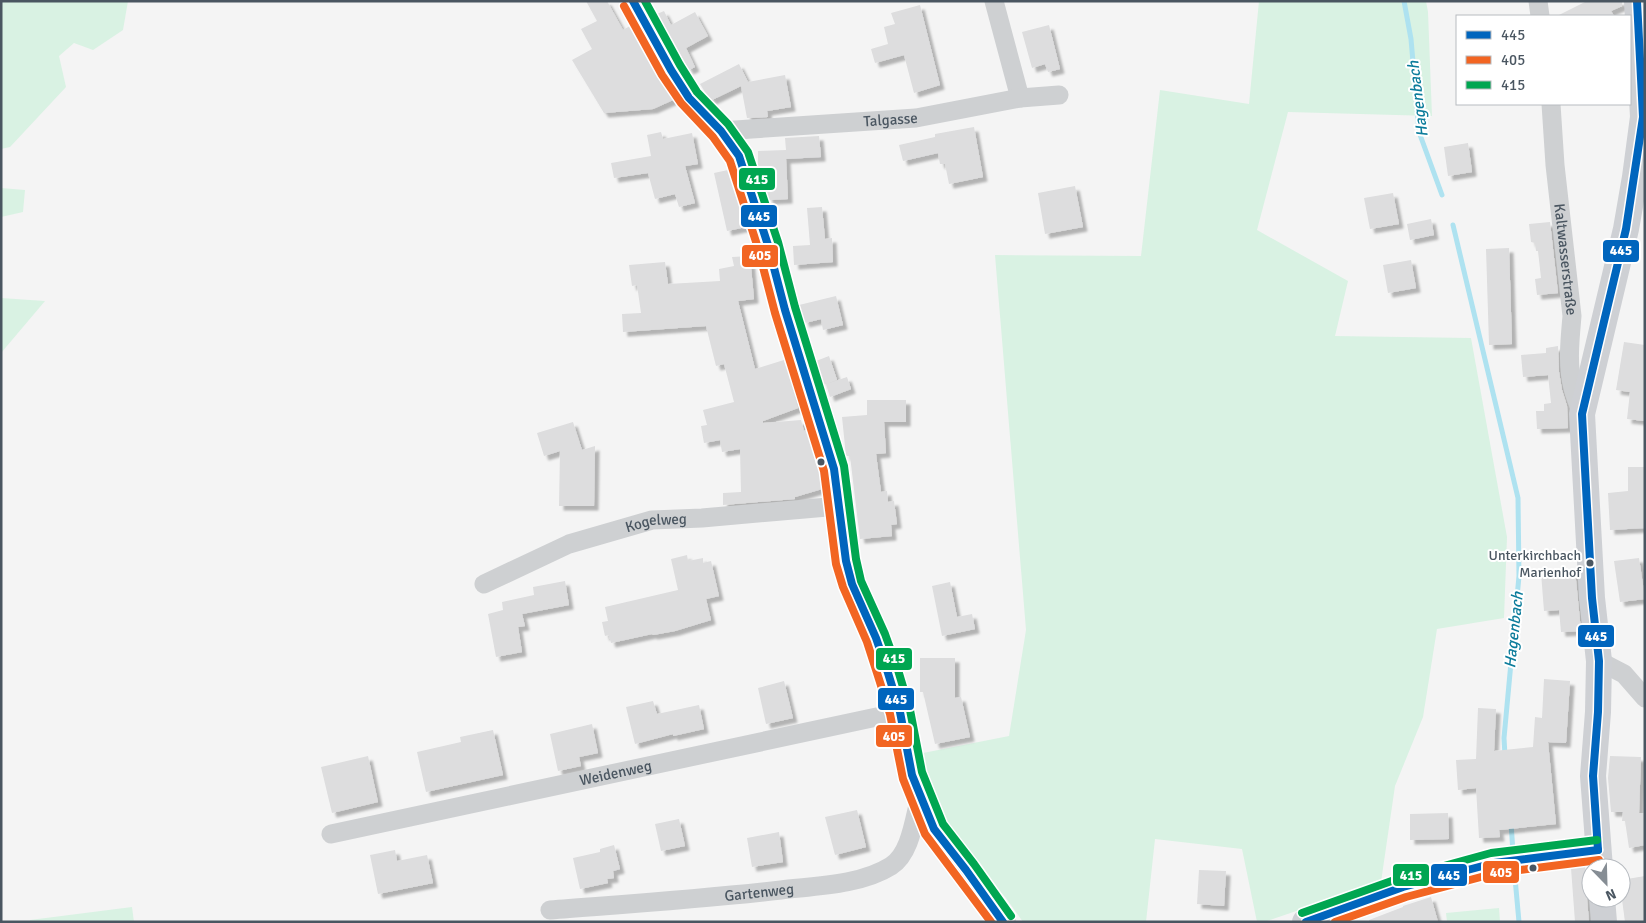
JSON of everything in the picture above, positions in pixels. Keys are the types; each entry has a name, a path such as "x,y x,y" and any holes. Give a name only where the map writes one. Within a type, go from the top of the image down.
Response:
{"street":[{"path":"634,1 658,48 689,98 721,131 739,156 768,245 785,310 834,469 844,552 852,584 879,647 900,712 912,775 934,830 966,870 1002,922"},
{"path":"994,1 1020,98"},
{"path":"1538,1 1540,15"},
{"path":"1599,858 1593,776 1598,712 1599,662 1592,598 1582,414 1626,229 1643,117 1637,1"},
{"name":"Talgasse","path":"721,131 916,118 1020,98 1059,95"},
{"name":"Kaltwasserstraße","path":"1551,105 1556,174 1572,316 1570,338 1572,388 1582,414"},
{"name":"Kogelweg","path":"484,584 569,544 652,520 702,518 839,506"},
{"path":"1599,662 1624,674 1645,698"},
{"name":"Weidenweg","path":"331,834 900,712"},
{"name":"Gartenweg","path":"550,910 717,897 835,884 865,877 892,865 904,851 920,797"},
{"path":"1305,922 1403,887 1494,863 1525,860 1581,859"},
{"path":"1603,908 1604,922"}],"green space":[{"path":"1,1 128,1 123,30 93,50 74,43 59,56 66,87 10,147 1,149"},
{"path":"1259,1 1426,1 1432,116 1288,112 1257,230 1348,281 1335,336 1471,338 1507,537 1504,618 1437,629 1423,717 1395,786 1381,882 1264,922 1257,922 1242,849 1155,839 1146,922 1023,922 1006,898 951,836 928,791 918,754 1009,736 1026,630 995,255 1141,256 1160,90 1249,104"},
{"path":"1,188 25,190 23,212 1,217"},
{"path":"1,298 45,301 1,353"},
{"path":"132,907 134,922 30,922 30,920"},
{"path":"1499,908 1500,922 1447,922 1446,913"}],"building":[{"path":"586,1 607,1 623,30 630,26 673,100 653,109 604,113 572,60 592,49 581,29 597,21"},
{"path":"1587,1 1622,1 1622,6 1611,11 1613,15 1559,15"},
{"path":"920,5 940,85 914,93 904,55 875,63 871,49 888,44 884,27 895,24 891,13"},
{"path":"664,11 671,25 695,12 708,36 686,48 695,67 689,70 657,14"},
{"path":"1049,25 1060,69 1048,72 1045,64 1032,68 1022,32"},
{"path":"739,64 748,82 785,75 791,107 767,111 768,117 747,118 741,86 712,100 700,84"},
{"path":"974,127 983,177 949,184 945,164 940,164 938,153 903,161 899,145 935,137 935,134"},
{"path":"661,132 663,139 692,133 698,164 685,166 695,203 679,207 675,194 655,199 648,173 614,178 611,163 651,156 647,135"},
{"path":"819,136 821,157 786,159 788,199 769,200 758,167 758,151 786,150 785,138"},
{"path":"1468,143 1472,172 1448,176 1444,147"},
{"path":"728,170 746,227 727,231 714,173"},
{"path":"1075,186 1083,227 1045,234 1038,193"},
{"path":"1393,193 1399,224 1370,229 1364,198"},
{"path":"822,207 825,239 832,238 833,262 794,265 793,246 810,245 807,208"},
{"path":"1431,219 1434,235 1410,240 1407,224"},
{"path":"1550,222 1558,293 1537,295 1535,279 1541,278 1538,251 1536,251 1535,243 1531,242 1529,224"},
{"path":"1509,248 1512,344 1489,345 1486,249"},
{"path":"750,256 754,299 738,301 755,369 784,360 798,408 763,421 763,423 801,420 819,472 822,489 795,497 795,499 723,505 723,493 741,492 740,449 722,452 720,440 704,443 701,426 707,425 703,410 734,402 724,364 716,366 706,326 623,332 622,314 641,313 637,285 632,286 629,265 665,262 668,284 720,281 719,269 734,266 732,257"},
{"path":"1411,260 1416,288 1388,293 1383,265"},
{"path":"836,296 843,325 823,330 821,319 805,323 799,305"},
{"path":"1624,342 1645,345 1645,421 1627,419 1630,392 1616,390"},
{"path":"1558,346 1559,372 1567,406 1568,428 1537,429 1536,411 1544,411 1544,404 1551,403 1548,375 1523,377 1521,355 1546,353 1546,348"},
{"path":"829,356 837,380 824,385 816,361"},
{"path":"847,377 851,389 830,397 826,384"},
{"path":"867,400 906,400 906,422 884,422 886,453 876,454 881,492 887,491 888,502 894,501 897,524 891,525 892,536 860,539 850,456 846,456 842,417 867,415"},
{"path":"573,422 582,450 595,446 594,506 559,506 560,451 544,456 537,433"},
{"path":"1628,467 1645,467 1645,528 1610,530 1608,493 1628,491"},
{"path":"687,555 688,561 703,558 703,563 711,561 719,596 706,599 711,620 675,631 611,643 609,635 605,636 602,622 608,621 605,607 678,590 671,559"},
{"path":"1639,558 1645,599 1620,602 1614,561"},
{"path":"1575,570 1581,631 1561,632 1559,610 1544,611 1541,573"},
{"path":"565,581 569,605 522,614 525,626 518,627 522,652 496,657 488,614 503,610 502,602 534,595 533,587"},
{"path":"950,582 957,617 972,614 975,629 942,636 932,586"},
{"path":"920,658 955,658 955,698 961,697 970,737 935,744 923,692 920,692"},
{"path":"1544,679 1570,681 1566,743 1548,742 1556,824 1499,830 1500,837 1479,838 1476,788 1458,790 1456,760 1476,759 1478,708 1496,709 1494,751 1533,747 1535,717 1542,718"},
{"path":"784,681 793,718 766,724 758,688"},
{"path":"653,701 657,714 699,705 704,729 673,736 673,734 635,744 626,707"},
{"path":"592,724 598,753 579,757 581,766 558,771 550,734"},
{"path":"493,730 503,775 426,792 417,752 461,742 460,737"},
{"path":"368,756 378,802 332,813 321,767"},
{"path":"1610,756 1641,757 1639,813 1645,813 1645,845 1629,848 1625,821 1622,821 1623,812 1611,812 1608,778"},
{"path":"857,810 866,847 835,855 825,817"},
{"path":"1448,813 1449,839 1410,840 1410,814"},
{"path":"679,819 685,846 661,851 655,824"},
{"path":"779,832 783,862 752,867 747,838"},
{"path":"614,845 620,869 613,871 614,878 607,879 608,883 580,889 573,858 600,852 600,849"},
{"path":"395,850 397,861 427,855 433,883 378,894 370,855"},
{"path":"1581,867 1581,908 1588,908 1589,922 1575,922 1571,868"},
{"path":"1199,870 1226,871 1224,906 1197,904"},
{"path":"1645,876 1645,922 1625,922 1623,908 1631,908 1631,878"},
{"path":"1431,897 1438,922 1369,922 1369,920 1403,906"}],"waterway":[{"name":"Hagenbach","path":"1404,1 1411,39 1419,132 1442,195"},
{"name":"Hagenbach","path":"1453,225 1518,498 1519,576 1504,738 1505,756"},
{"name":"Hagenbach","path":"1511,822 1513,853"},
{"name":"Hagenbach","path":"1514,867 1519,922"}],"transit line":[{"name":"445","path":"633,1 671,70 689,98 721,131 739,156 768,245 785,310 834,469 846,561 852,584 876,638 888,673 900,712 912,775 934,829 1003,922"},
{"name":"415","path":"645,1 697,92 728,124 748,152 778,242 795,307 844,466 856,559 861,581 885,634 898,670 910,710 922,772 943,824 1011,916"},
{"name":"445","path":"1598,850 1593,776 1598,712 1599,661 1592,598 1582,414 1626,229 1643,117 1637,1"},
{"name":"405","path":"624,6 662,75 681,103 713,137 730,161 758,248 775,313 824,471 836,564 843,587 867,642 890,714 903,779 925,834 991,922"},
{"name":"415","path":"1302,913 1400,878 1491,853 1597,840"},
{"name":"445","path":"1306,922 1403,887 1494,863 1598,850"},
{"name":"405","path":"1335,922 1406,897 1496,873 1581,862"}],"place":[{"name":"Unterkirchbach Marienhof","path":"1590,563"}]}
